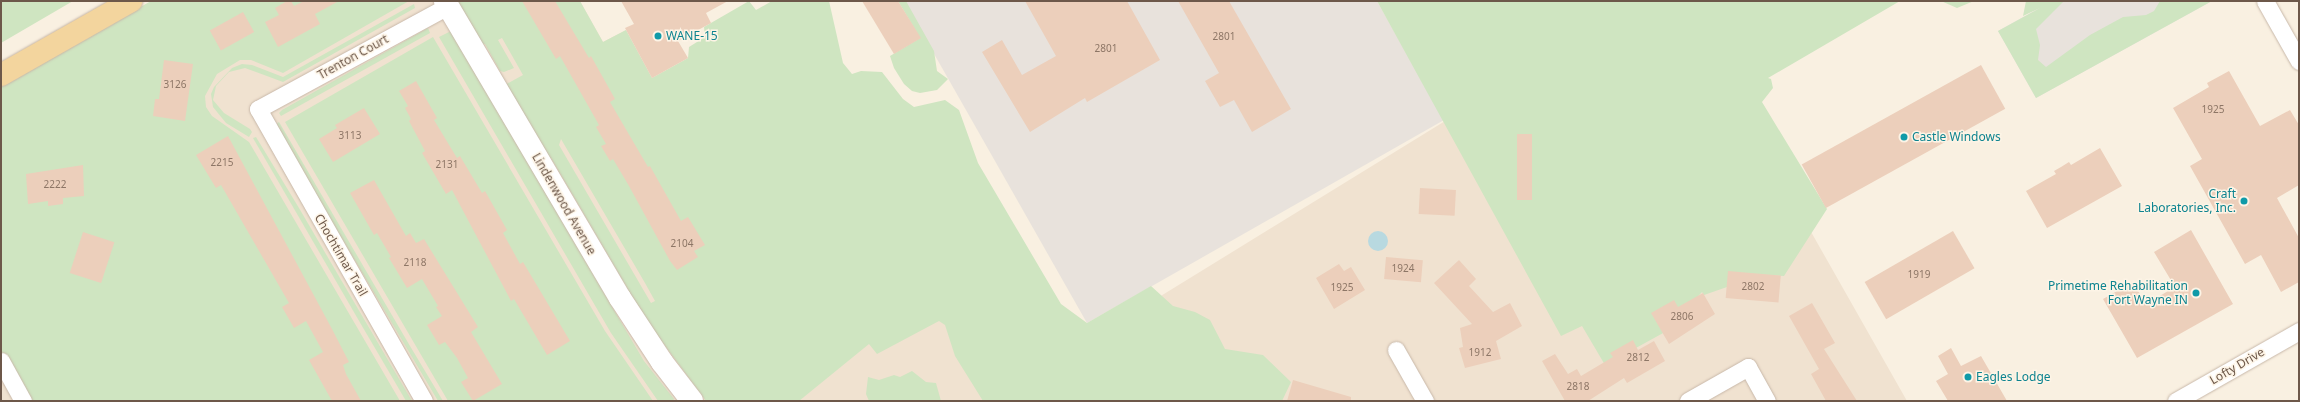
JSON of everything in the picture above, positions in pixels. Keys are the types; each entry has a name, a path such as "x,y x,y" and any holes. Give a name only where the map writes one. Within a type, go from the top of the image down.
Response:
{"main road":[{"path":"1,75 131,1"}],"street":[{"path":"2265,1 2299,61"},
{"name":"Trenton Court","path":"258,109 446,3"},
{"name":"Lindenwood Avenue","path":"446,3 617,292 662,362 692,401"},
{"name":"Chochtimar Trail","path":"258,109 424,401"},
{"name":"Lofty Drive","path":"2176,401 2299,331"},
{"path":"1396,350 1426,401"},
{"path":"1,361 23,401"},
{"path":"1688,401 1748,367 1767,401"}],"shaded area":[{"path":"162,1 580,1 603,42 626,30 652,78 663,72 926,300 1086,342 1463,110 1806,223 1907,401 1,401 1,92"},
{"path":"904,1 1377,1 1444,120 1087,323"},
{"path":"2052,1 2212,1 2036,98 1998,31"}],"green space":[{"path":"1,1 73,1 1,43"},
{"path":"151,1 409,1 283,73 251,60 240,60 217,74 205,96 206,107 212,116 249,142 400,401 17,401 1,368 1,86"},
{"path":"455,1 580,1 603,42 626,30 652,78 688,58 689,47 705,37 704,27 749,1 756,10 772,1 829,1 843,63 852,74 861,71 882,72 903,99 914,107 945,100 959,110 978,163 1061,304 1087,323 1151,286 1173,306 1195,312 1210,320 1225,349 1263,355 1291,382 1282,401 983,401 955,356 945,325 939,321 877,354 869,344 799,401 706,401 646,320 551,158 545,159 501,87 523,75 502,38 498,40 514,68 504,72 500,71 485,44 477,45","holes":["561,139 655,301 651,303 559,145"]},
{"path":"898,1 906,1 934,51 937,71 948,79 937,90 920,93 912,91 904,84 894,68 890,56 920,38"},
{"path":"1377,1 1900,1 1768,78 1771,79 1773,88 1762,102 1827,209 1784,276 1729,273 1727,287 1704,295 1702,292 1665,332 1605,365 1582,326 1561,336"},
{"path":"1941,1 1974,1 1957,8"},
{"path":"2026,1 2064,1 2036,29 2040,45 2038,60 2046,67 2090,35 2123,17 2146,15 2154,11 2160,1 2212,1 2036,98 1998,31 2040,8 2023,16"},
{"path":"414,4 415,8 283,82 245,68 229,72 216,86 213,100 224,113 250,129 252,132 249,137 226,123 213,107 211,94 214,87 232,68 242,64 252,65 283,77"},
{"path":"428,28 430,33 281,116 279,113 282,110"},
{"path":"451,31 644,361 674,399 673,401 658,401 611,333 439,37"},
{"path":"433,37 605,331 653,401 448,401 285,122"},
{"path":"279,122 443,401 438,401 275,125"},
{"path":"256,137 412,401 406,401 253,138"},
{"path":"912,371 926,382 936,383 941,401 869,401 866,394 868,377 879,380 894,375 900,377"}],"water":[{"path":"1378,231 1385,234 1388,241 1385,248 1378,251 1371,248 1368,241 1371,234"}],"building":[{"path":"287,1 291,1 294,6 304,1 339,1 315,14 320,24 278,47 265,22 279,15 275,8"},
{"path":"522,1 555,1 589,58 591,56 615,99 610,102 648,167 650,166 681,221 688,217 705,245 694,251 698,257 677,270 670,261 613,159 610,161 601,146 606,144 596,127 599,125 560,56 556,59"},
{"name":"WANE-15","path":"621,1 728,1 706,13 711,23 678,41 688,58 652,78 625,28 634,24"},
{"path":"862,1 898,1 921,38 894,54"},
{"path":"1025,1 1127,1 1160,60 1087,102 1085,98 1030,132 982,52 1002,40 1022,75 1056,56"},
{"path":"1178,1 1229,1 1291,109 1252,132 1234,100 1220,107 1205,81 1219,73"},
{"path":"243,12 254,32 221,51 210,30"},
{"path":"164,60 193,64 185,121 153,116 155,99 159,99"},
{"name":"Castle Windows","path":"1981,65 2005,109 1826,208 1802,164"},
{"name":"Craft Laboratories, Inc.","path":"2229,71 2260,126 2290,110 2299,125 2299,185 2277,198 2299,238 2299,282 2281,292 2261,255 2245,264 2190,166 2202,159 2173,108 2209,87 2207,83"},
{"path":"416,81 437,118 434,120 457,158 460,156 482,193 485,191 507,230 503,233 520,264 523,262 570,341 547,355 514,299 511,301 452,190 446,194 422,153 425,151 409,121 411,119 405,108 408,106 399,91"},
{"path":"364,108 380,134 333,162 319,139 337,128 335,125"},
{"path":"1517,134 1532,134 1532,200 1517,200"},
{"path":"228,136 349,362 343,365 346,374 361,401 332,401 309,360 323,352 306,321 294,328 282,307 289,303 221,185 216,188 196,155"},
{"path":"2100,148 2122,186 2047,228 2026,191 2056,174 2054,171 2069,162 2071,165"},
{"path":"83,165 84,196 63,198 63,204 48,206 48,201 28,204 26,174"},
{"path":"374,180 406,236 410,233 416,243 424,239 478,327 471,332 502,384 473,401 461,382 468,378 457,358 445,342 439,345 427,325 442,316 436,307 438,306 422,279 407,288 389,258 391,257 377,233 374,235 350,193"},
{"path":"1420,188 1456,190 1455,216 1419,214"},
{"name":"Primetime Rehabilitation Fort Wayne IN","path":"2191,230 2233,304 2137,358 2103,299 2133,282 2146,304 2175,287 2154,252"},
{"path":"1953,231 1974,268 1886,319 1865,282"},
{"path":"83,232 114,242 101,283 70,273"},
{"path":"1386,257 1423,260 1421,282 1384,279"},
{"path":"1459,260 1476,279 1469,286 1493,312 1510,303 1522,326 1496,341 1501,359 1465,368 1459,348 1463,347 1460,328 1472,324 1434,283"},
{"path":"1339,264 1344,271 1351,267 1365,290 1334,309 1316,278"},
{"path":"1728,271 1781,276 1778,303 1726,298"},
{"path":"1703,293 1715,314 1669,344 1651,313 1674,300 1678,307"},
{"path":"1812,303 1835,343 1824,349 1857,401 1826,401 1811,374 1819,369 1789,316"},
{"path":"1633,340 1638,350 1654,341 1665,361 1627,383 1624,378 1588,401 1565,401 1542,361 1555,354 1568,374 1577,369 1581,376 1613,357 1610,353"},
{"name":"Eagles Lodge","path":"1951,348 1961,366 1981,356 2007,401 1948,401 1936,381 1948,374 1938,356"},
{"path":"1293,380 1351,397 1351,401 1287,401"}],"place":[{"name":"WANE-15","path":"658,36"},
{"name":"Castle Windows","path":"1904,137"},
{"name":"Craft Laboratories, Inc.","path":"2244,201"},
{"name":"Primetime Rehabilitation Fort Wayne IN","path":"2196,293"},
{"name":"Eagles Lodge","path":"1968,377"}]}
